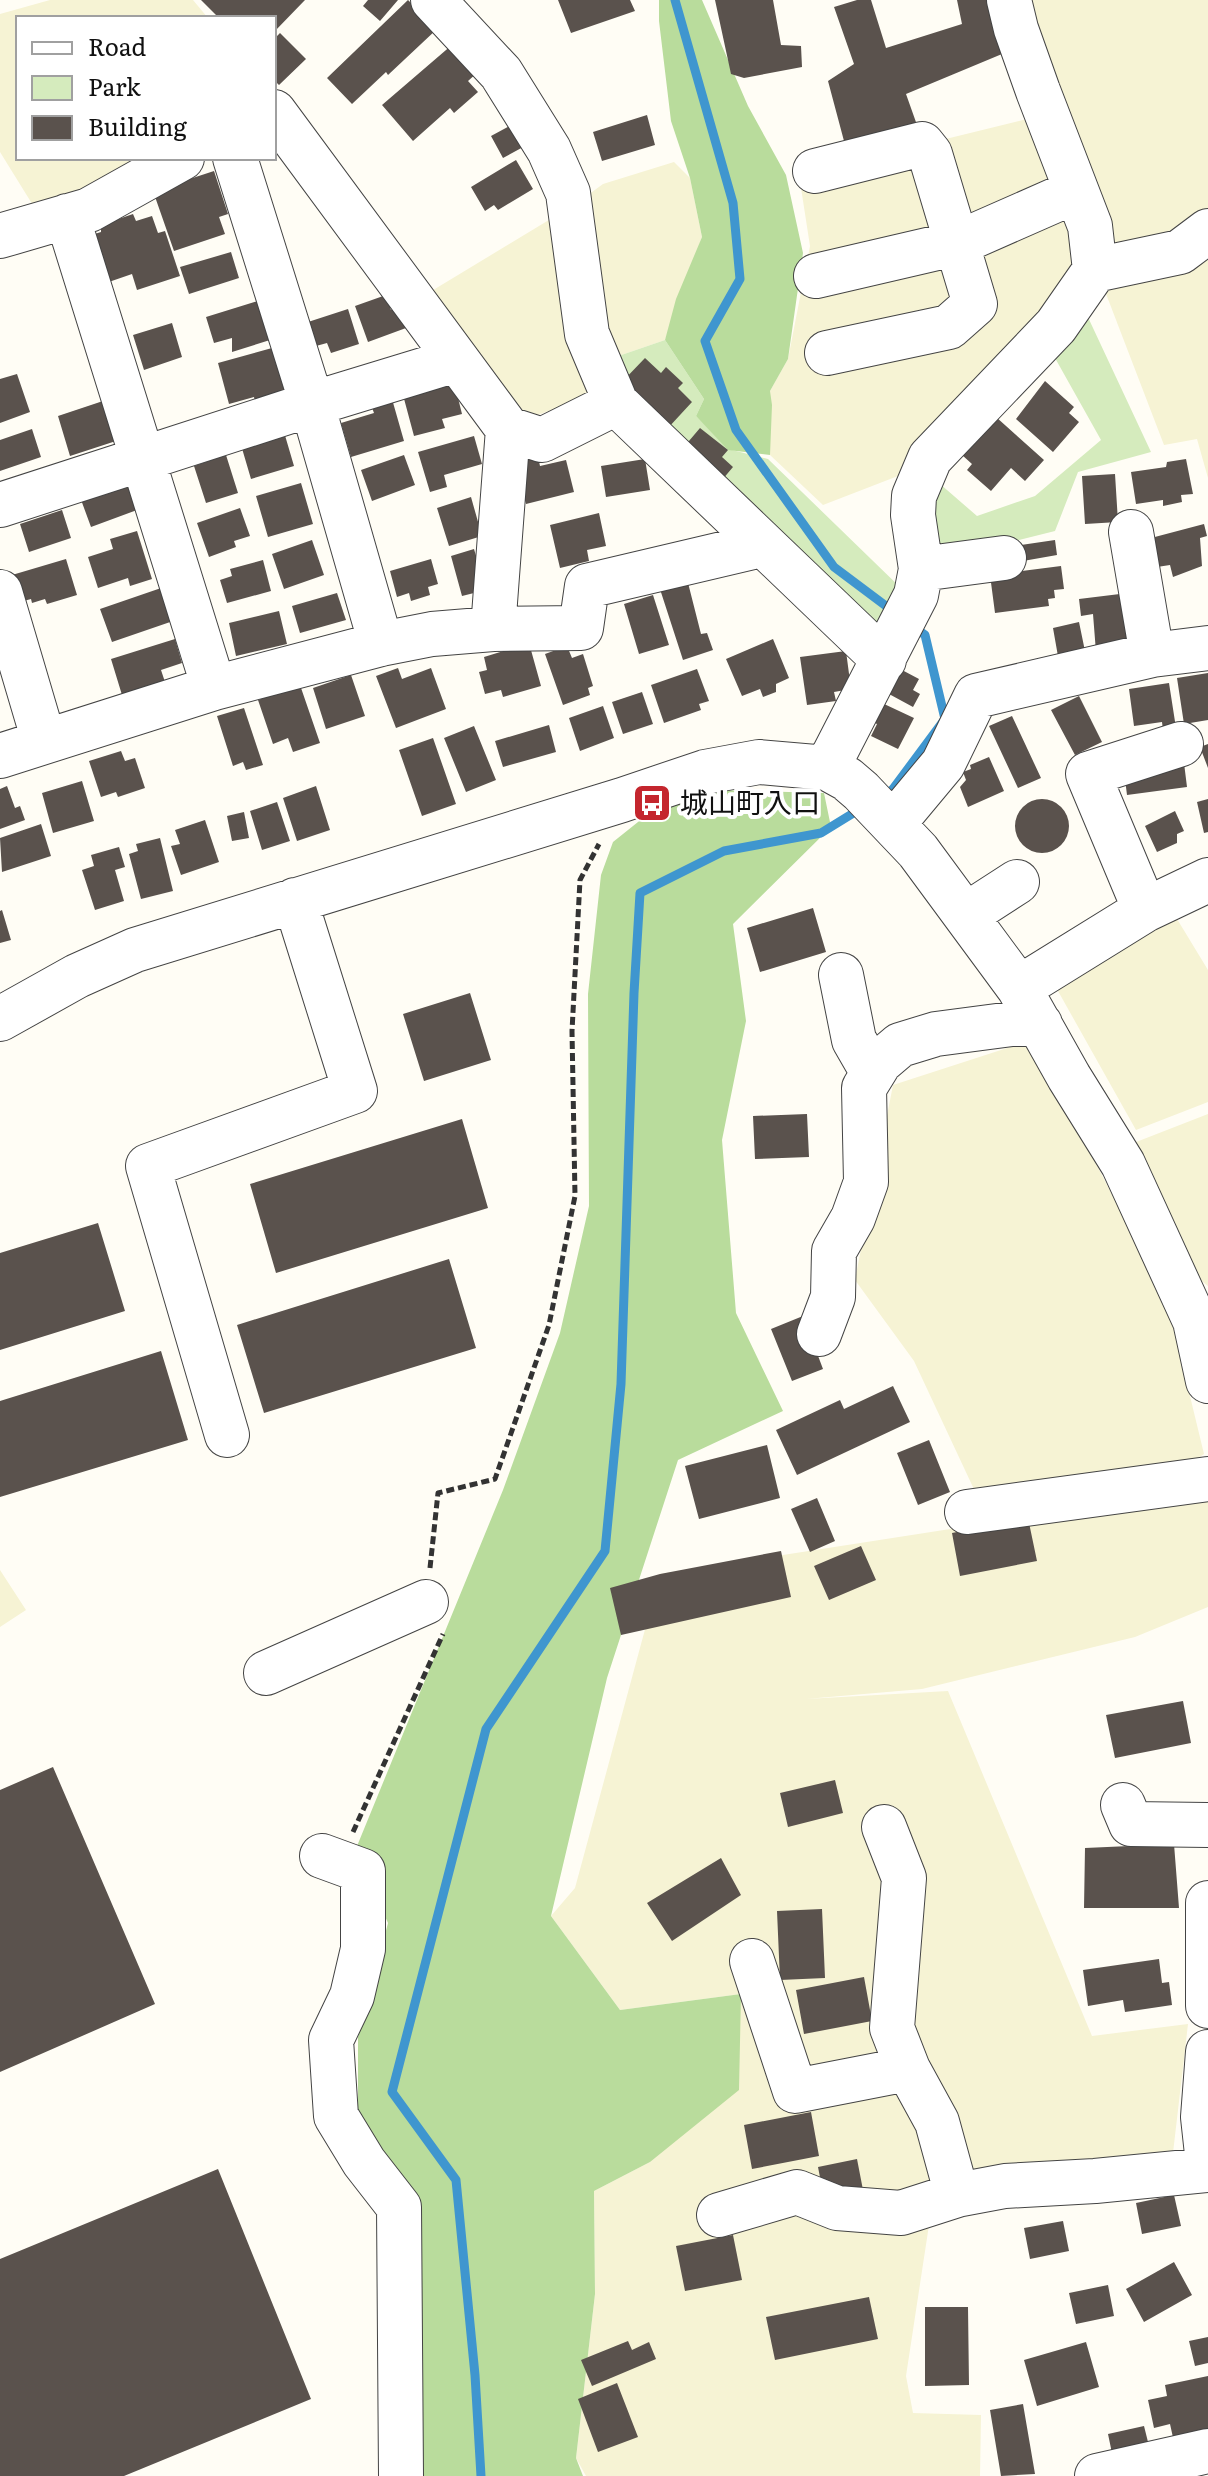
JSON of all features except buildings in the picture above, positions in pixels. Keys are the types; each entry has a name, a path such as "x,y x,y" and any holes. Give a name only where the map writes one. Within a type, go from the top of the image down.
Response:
{"street":[{"path":"433,0 501,73 549,150 562,178 568,193 587,334 616,403 761,545 890,649"},
{"path":"827,768 890,649 919,582 914,496 930,458 1056,326 1095,270 1090,226 1016,29 1009,0"},
{"path":"276,115 508,429 542,440 616,403"},
{"path":"815,171 922,144 930,154 975,304 949,327 827,353"},
{"path":"0,236 89,210 178,160"},
{"path":"236,160 312,404 381,644"},
{"path":"816,276 958,243 1076,191"},
{"path":"67,216 214,688"},
{"path":"1095,270 1180,252 1208,231"},
{"path":"0,505 456,360"},
{"path":"493,629 508,429"},
{"path":"1131,532 1152,655"},
{"path":"0,756 214,688 381,644 432,634 493,629 581,628 587,586 761,545"},
{"path":"919,582 1004,558"},
{"path":"0,592 44,741"},
{"path":"893,824 943,764 976,696 1152,655 1208,648"},
{"path":"1145,910 1088,774 1181,744"},
{"path":"0,1019 77,976 135,950 705,772 759,762 827,768 847,779 918,851 1029,1006 1123,1164 1202,1322 1208,1381"},
{"path":"819,1334 833,1297 834,1251 853,1218 866,1182 864,1088 880,1062 900,1045 936,1034 1012,1024 1029,1006 1145,910 1208,880"},
{"path":"966,915 1017,882"},
{"path":"227,1435 148,1166 355,1091 295,900"},
{"path":"841,975 854,1040 873,1073"},
{"path":"967,1512 1208,1479"},
{"path":"266,1673 426,1602"},
{"path":"1123,1805 1131,1824 1208,1825"},
{"path":"884,1827 904,1878 892,2028 908,2069 937,2122 957,2195"},
{"path":"331,1859 363,1871 363,1949 352,1996 331,2040 336,2116 364,2162 399,2207 401,2476"},
{"path":"1208,1903 1208,2006"},
{"path":"752,1961 795,2091 908,2069"},
{"path":"1208,2052 1203,2117 1208,2163"},
{"path":"719,2215 797,2192 837,2208 901,2213 957,2195 1005,2186 1208,2170"},
{"path":"1097,2476 1208,2451"}],"path":[{"path":"331,1859 444,1635 426,1602 438,1493 495,1479 549,1325 575,1196 572,1031 580,880 622,800"}],"shaded area":[{"path":"50,0 193,0 206,16 16,16 16,160 142,160 39,215 0,152 0,14"},
{"path":"1026,0 1208,0 1208,216 1182,240 1105,254"},
{"path":"1039,116 1077,231 1074,266 1042,320 917,461 898,476 823,505 770,455 770,391 788,359 810,246 799,175"},
{"path":"674,162 690,178 702,237 665,340 601,362 597,394 526,419 420,298 603,184"},
{"path":"1208,244 1208,478 1197,439 1164,445 1103,286"},
{"path":"1174,914 1208,970 1208,1102 1136,1130 1058,991 1064,974"},
{"path":"1032,1040 1167,1301 1204,1454 1178,1472 979,1500 914,1361 855,1280 893,1085"},
{"path":"1208,1114 1208,1286 1192,1273 1131,1144"},
{"path":"1176,1494 1208,1502 1208,1607 1135,1637 922,1689 806,1699 948,1691 1092,2036 1188,2024 1173,2153 936,2179 906,2376 913,2413 981,2415 980,2476 586,2476 576,2458 595,2294 594,2191 650,2162 741,1994 620,2010 551,1916 575,1888 660,1574"},
{"path":"0,1570 26,1610 0,1627"}],"green space":[{"path":"659,0 702,0 748,106 786,175 803,253 788,359 770,391 770,455 728,450 696,416 704,399 665,340 676,299 702,237 690,178 671,121"},
{"path":"1086,313 1151,452 1078,472 1055,531 1003,544 935,550 932,477 977,516 1035,496 1101,440 1055,358"},
{"path":"665,340 704,399 696,416 732,450 768,459 905,592 884,630 601,362"},
{"path":"718,790 824,793 831,827 733,924 746,1021 722,1140 736,1313 783,1411 678,1460 607,1678 551,1916 620,2010 741,1994 739,2090 650,2162 594,2191 595,2294 576,2458 583,2476 422,2476 419,2216 358,2109 358,2037 388,1923 355,1851 503,1490 560,1333 589,1206 588,994 601,875 613,842 658,806"}],"waterway":[{"path":"675,0 733,203 740,279 705,341 736,430 834,567 894,612"},
{"path":"887,794 945,719 925,635 912,626"},
{"path":"481,2476 475,2375 456,2180 392,2092 486,1729 605,1551 621,1384 640,893 724,851 821,833 860,809"}],"place":[{"name":"城山町入口","path":"652,803"}]}
